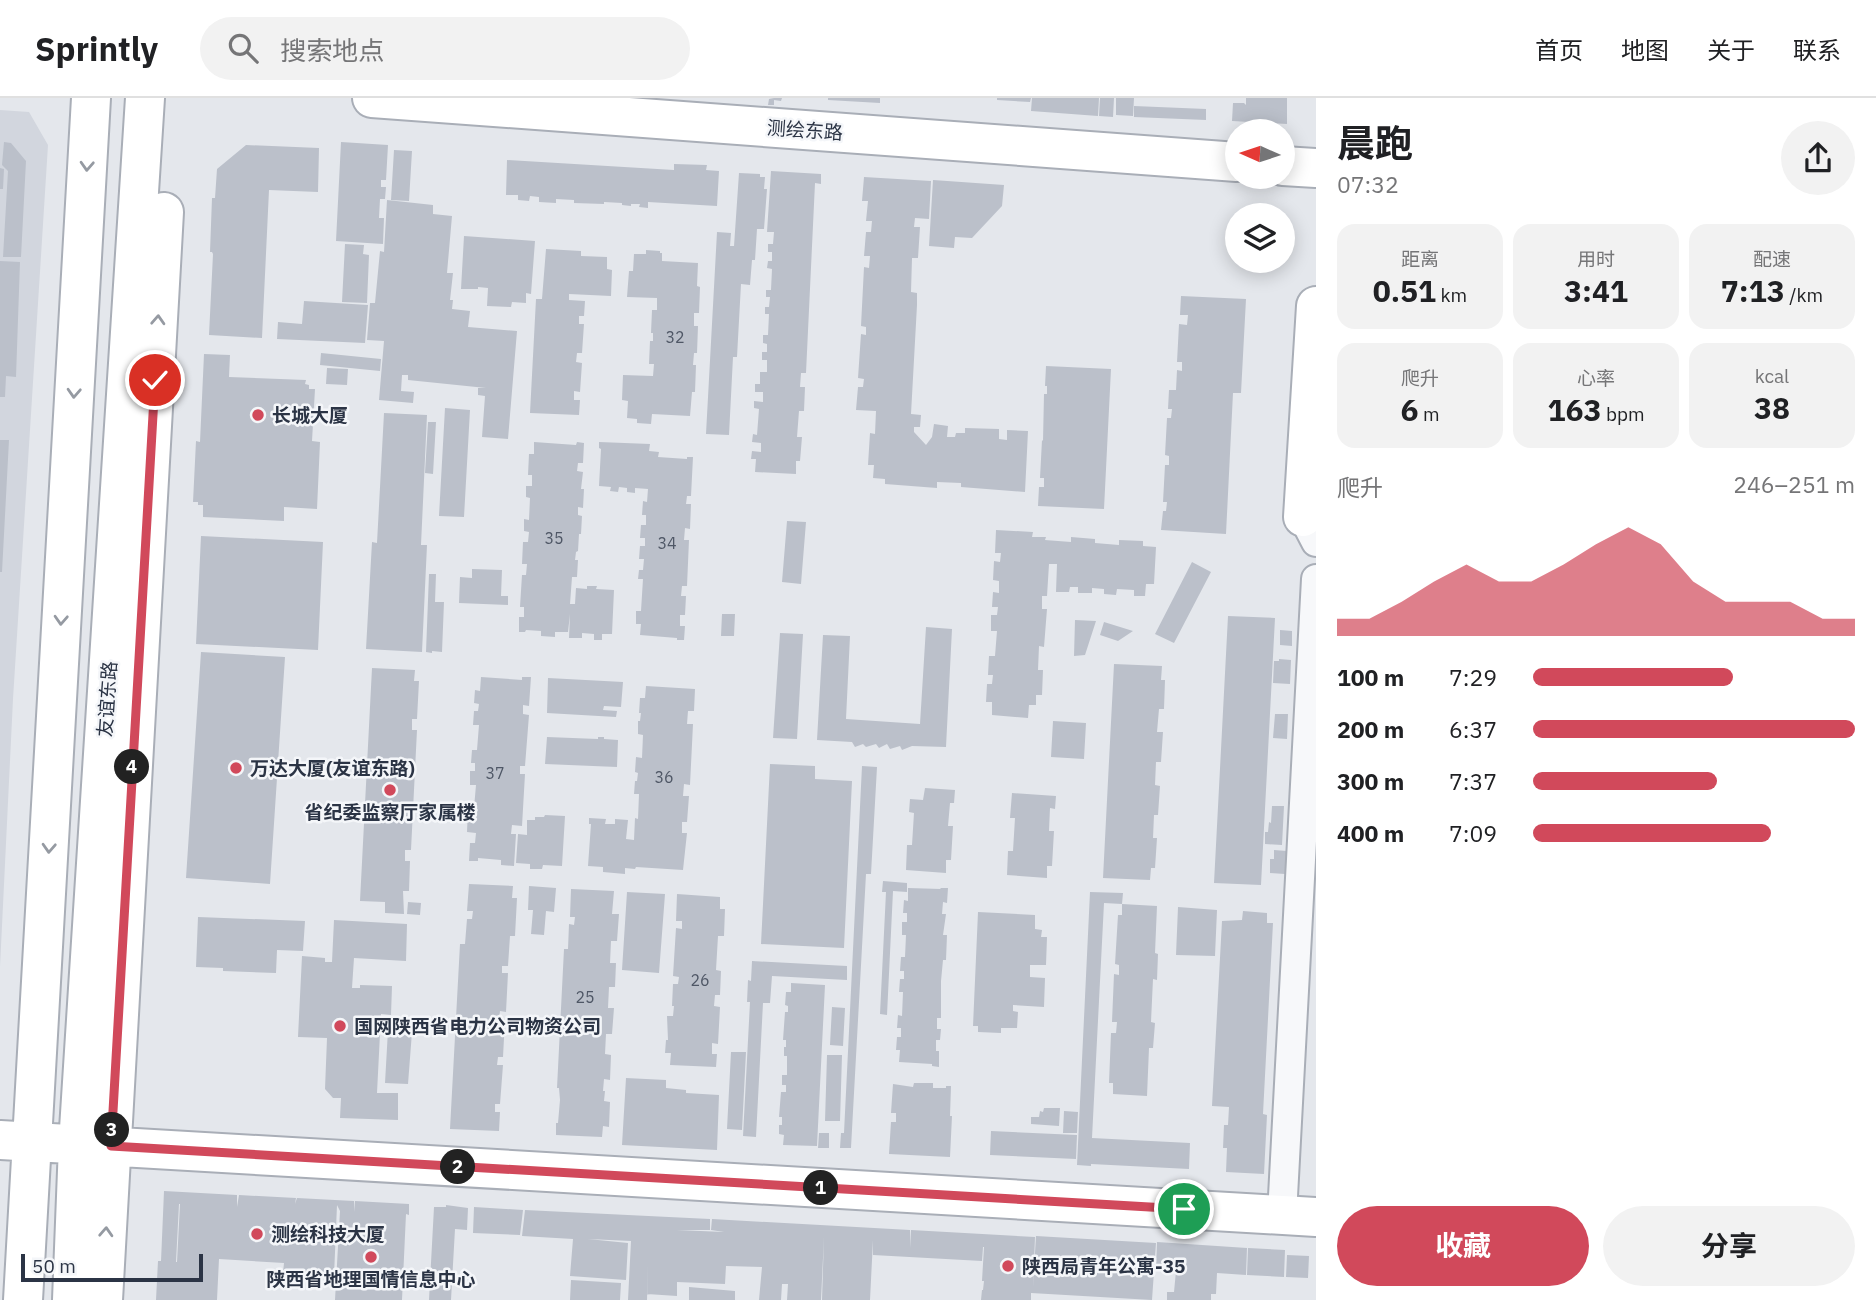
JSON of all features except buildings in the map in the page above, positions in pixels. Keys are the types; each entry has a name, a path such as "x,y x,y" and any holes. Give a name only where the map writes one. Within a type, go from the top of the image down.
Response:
{"street":[{"path":"91,98 56,1143 103,1300"},
{"name":"友谊东路","path":"50,1300 56,1143 121,98"},
{"name":"友谊东路","path":"72,1300 56,1143 145,98"},
{"path":"23,1300 56,1143 171,98"},
{"name":"测绘东路","path":"372,98 1225,161"},
{"path":"1295,167 1316,168"},
{"path":"1309,529 1316,306"},
{"path":"56,1143 1299,1216 1316,579"}],"shaded area":[{"path":"0,110 29,112 48,145 13,699 0,967"}],"place":[{"name":"长城大厦","path":"258,415"},
{"name":"万达大厦(友谊东路)","path":"236,768"},
{"name":"省纪委监察厅家属楼","path":"390,790"},
{"name":"国网陕西省电力公司物资公司","path":"340,1026"},
{"name":"测绘科技大厦","path":"257,1234"},
{"name":"陕西省地理国情信息中心","path":"371,1257"},
{"name":"陕西局青年公寓-35","path":"1008,1266"}],"route":[{"path":"155,380 111,1146 1184,1209"}]}
